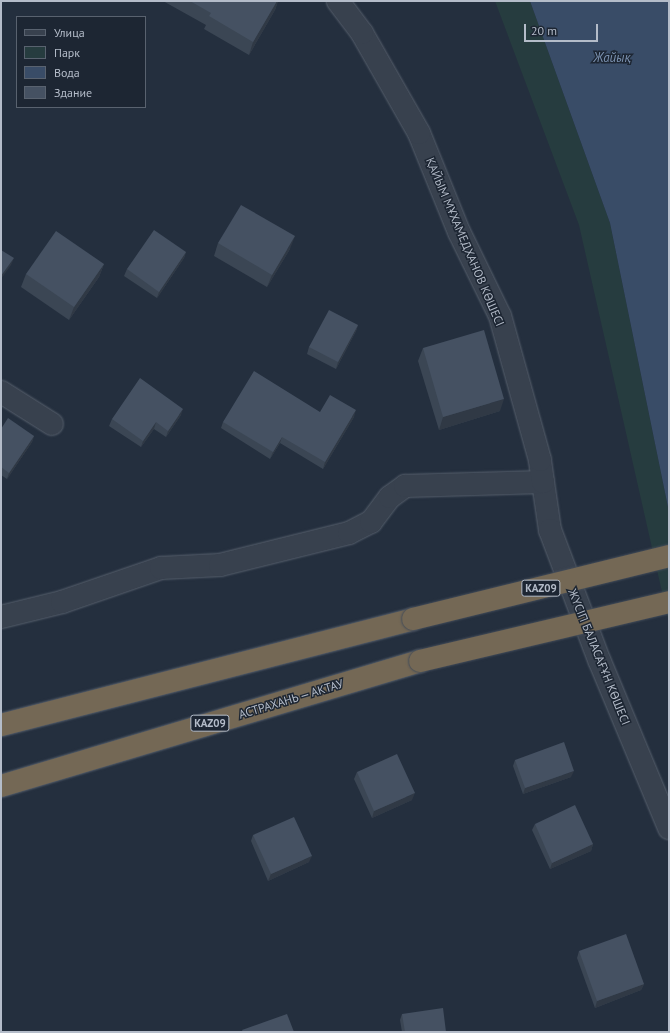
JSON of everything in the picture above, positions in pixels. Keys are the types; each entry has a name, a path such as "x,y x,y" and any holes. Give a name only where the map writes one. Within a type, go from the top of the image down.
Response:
{"highway":[{"name":"KAZ09","path":"1,725 414,619 669,556"},
{"name":"АСТРАХАНЬ — АКТАУ","path":"1,786 420,661 669,602"}],"street":[{"name":"ҚАЙЫМ МҰХАМЕДХАНОВ КӨШЕСI","path":"338,1 362,33 419,133 459,232 500,316 540,460 543,482"},
{"path":"1,392 52,424"},
{"path":"1,617 62,602 161,568 220,565 349,533 371,522 390,497 406,486 543,482"},
{"name":"ЖҮСІП БАЛАСАҒҰН КӨШЕСІ","path":"543,482 550,530 600,662 669,828"}],"green space":[{"path":"495,1 530,1 610,223 669,512 669,623 579,225"}],"water":[{"name":"Жайық","path":"530,1 669,1 669,512 610,223"}],"building":[{"path":"190,1 277,1 253,42 209,16 211,13"},
{"path":"241,205 295,236 272,275 218,243"},
{"path":"154,230 186,252 159,292 127,269"},
{"path":"56,231 104,264 74,307 26,274"},
{"path":"1,250 14,258 1,276"},
{"path":"329,310 358,325 338,362 309,347"},
{"path":"484,330 504,399 443,417 423,348"},
{"path":"254,371 320,412 330,395 356,410 325,462 282,437 273,452 223,422"},
{"path":"140,378 183,409 168,431 156,422 143,441 112,419"},
{"path":"8,418 34,436 9,473 1,467 1,429"},
{"path":"564,742 574,771 525,788 515,760"},
{"path":"397,754 415,793 374,811 357,772"},
{"path":"575,805 593,844 552,863 535,824"},
{"path":"294,817 312,856 271,874 253,835"},
{"path":"626,934 644,984 597,1001 579,951"},
{"path":"443,1008 446,1032 405,1032 402,1014"},
{"path":"287,1014 294,1032 243,1032 242,1030"}]}
